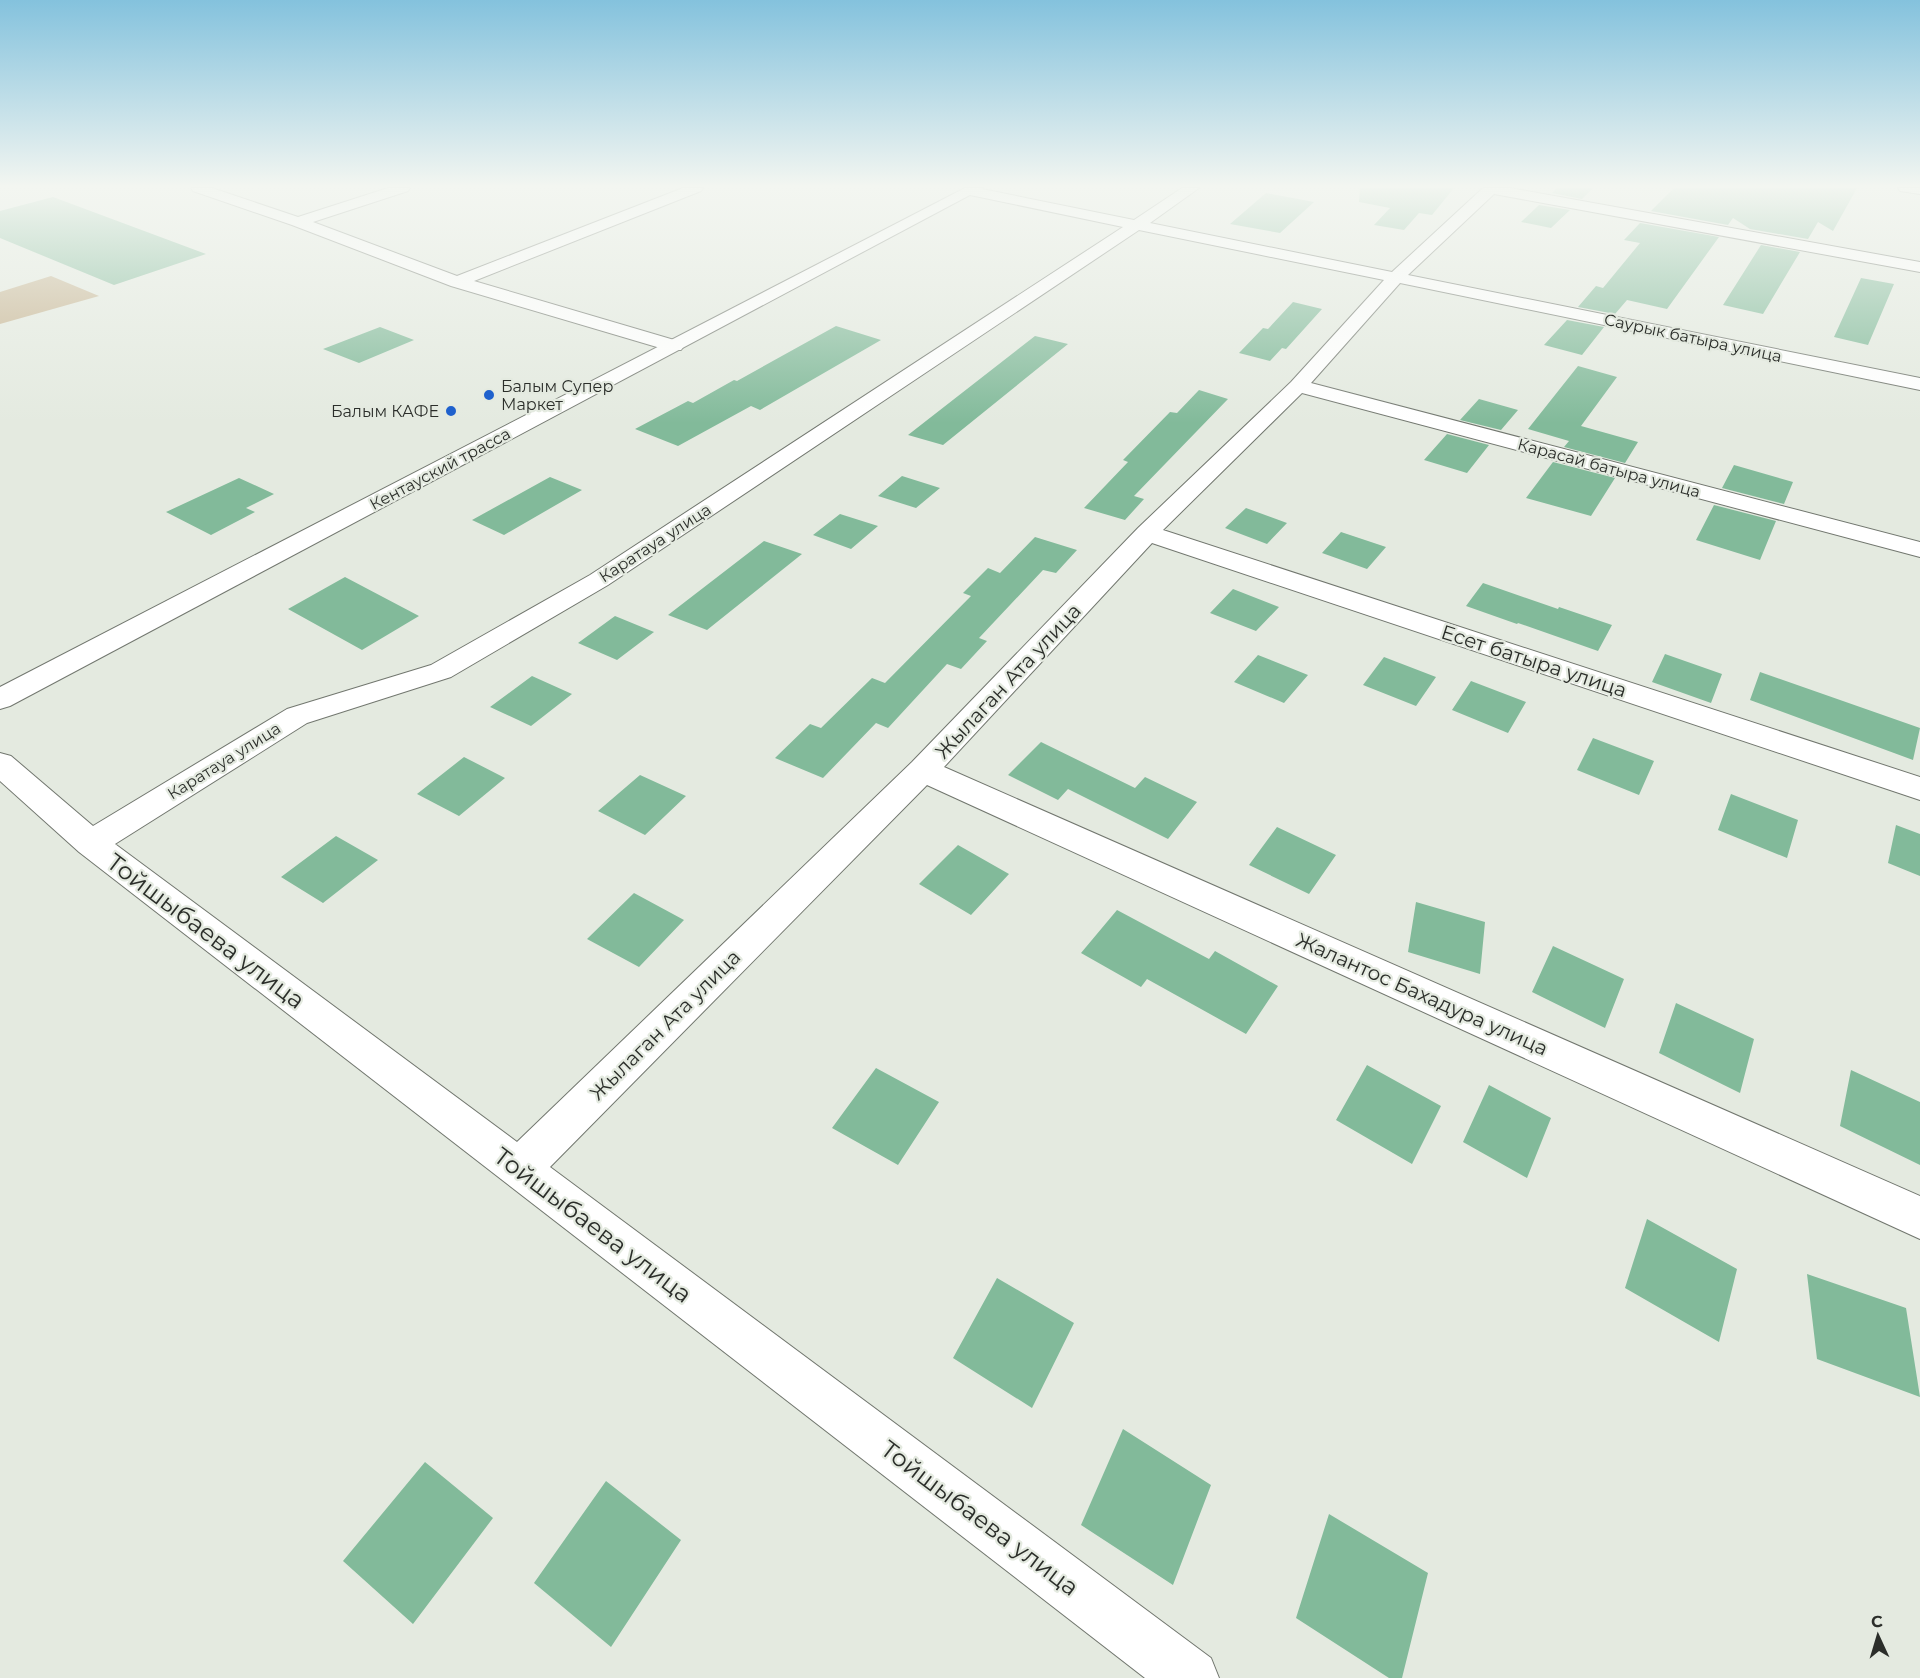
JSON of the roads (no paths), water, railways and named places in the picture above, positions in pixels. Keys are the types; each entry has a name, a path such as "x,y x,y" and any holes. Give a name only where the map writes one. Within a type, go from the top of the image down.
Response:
{"street":[{"path":"415,266 457,282 674,346"},
{"path":"457,282 497,266"},
{"name":"Кентауский трасса","path":"0,699 826,266"},
{"name":"Каратауа улица","path":"91,843 297,716 441,671 599,580 1074,266"},
{"name":"Саурык батыра улица","path":"1343,266 1920,384"},
{"name":"Жылаган Ата улица","path":"519,1169 923,770 1147,534 1298,386 1408,266"},
{"name":"Карасай батыра улица","path":"1298,386 1920,550"},
{"name":"Есет батыра улица","path":"1147,534 1920,789"},
{"name":"Тойшыбаева улица","path":"0,764 91,843 1191,1678"},
{"name":"Жалантос Бахадура улица","path":"923,770 1920,1218"}],"place":[{"name":"Балым Супер Маркет","path":"489,395"},
{"name":"Балым КАФЕ","path":"451,411"}]}
